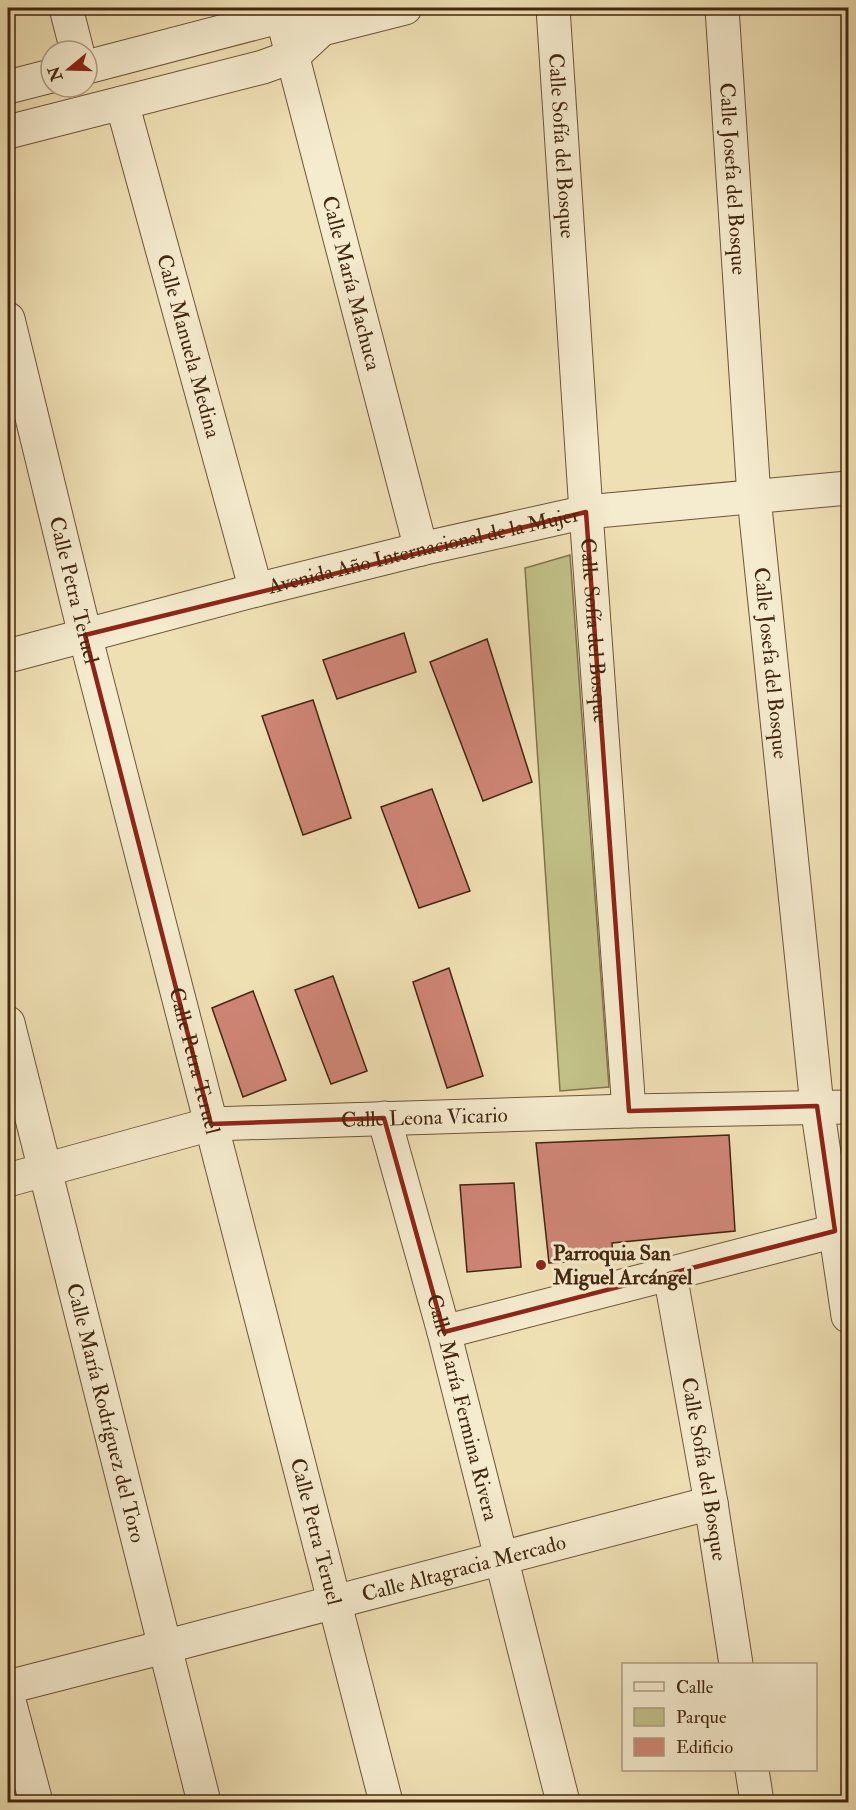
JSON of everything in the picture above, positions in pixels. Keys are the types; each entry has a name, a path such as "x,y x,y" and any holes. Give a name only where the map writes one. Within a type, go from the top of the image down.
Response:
{"street":[{"path":"66,8 73,39"},
{"path":"99,63 260,16 322,29 405,8"},
{"name":"Calle Sofía del Bosque","path":"552,8 628,1111"},
{"name":"Calle Josefa del Bosque","path":"722,8 754,497 833,1106 835,1231 849,1316"},
{"path":"260,16 263,67"},
{"name":"Calle María Machuca","path":"260,16 293,56 421,549"},
{"path":"8,132 263,67 293,56 322,29"},
{"path":"8,87 39,79"},
{"name":"Calle Manuela Medina","path":"123,103 256,590"},
{"name":"Calle Petra Teruel","path":"8,319 85,635 386,1803"},
{"name":"Avenida Año Internacional de la Mujer","path":"8,656 256,590 421,549 586,512 849,488"},
{"name":"Calle María Rodríguez del Toro","path":"8,1023 204,1803"},
{"name":"Calle Leona Vicario","path":"8,1180 211,1124 833,1106"},
{"name":"Calle María Fermina Rivera","path":"384,1118 444,1332 563,1803"},
{"path":"444,1332 835,1231"},
{"name":"Calle Sofía del Bosque","path":"670,1274 711,1503 736,1663"},
{"name":"Calle Altagracia Mercado","path":"8,1687 711,1503"},
{"path":"8,1697 36,1803"},
{"path":"752,1771 757,1803"}],"highlighted area":[{"path":"586,512 629,1111 817,1106 835,1231 444,1332 384,1118 211,1124 85,635"}],"green space":[{"path":"570,555 609,1087 560,1091 525,568"}],"building":[{"path":"404,633 416,672 337,699 323,660"},
{"path":"487,639 532,782 483,801 430,662"},
{"path":"313,700 351,818 303,835 262,716"},
{"path":"432,789 470,891 419,908 381,807"},
{"path":"449,968 483,1076 447,1088 413,982"},
{"path":"333,976 367,1071 331,1084 295,990"},
{"path":"253,991 286,1080 243,1097 212,1008"},
{"path":"729,1135 735,1231 612,1243 613,1259 549,1263 536,1143"},
{"path":"514,1183 521,1267 467,1272 460,1185"}],"place":[{"name":"Parroquia San Miguel Arcángel","path":"541,1265"}]}
